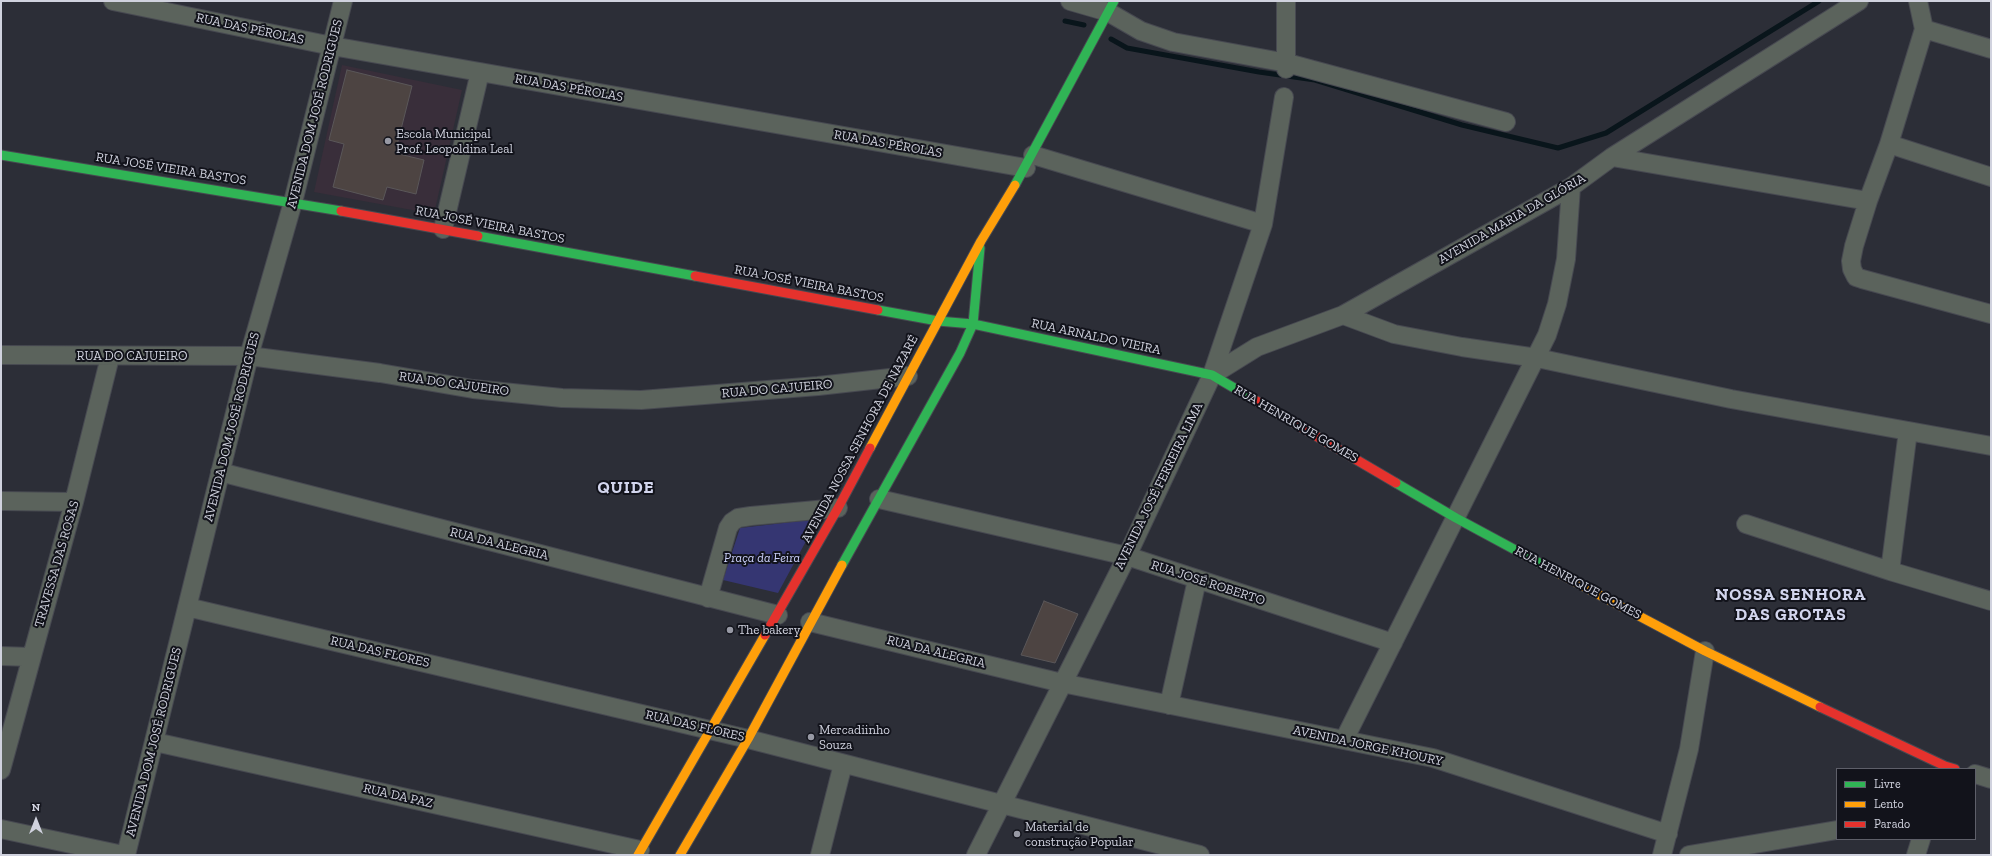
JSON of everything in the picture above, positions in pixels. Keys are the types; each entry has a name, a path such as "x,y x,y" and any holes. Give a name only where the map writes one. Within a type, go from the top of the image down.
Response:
{"street":[{"name":"RUA DAS PÉROLAS","path":"113,1 332,46 480,72 1029,161 1263,224"},
{"name":"AVENIDA DOM JOSÉ RODRIGUES","path":"126,855 249,356 292,202 343,1"},
{"path":"1070,1 1111,6 1141,31 1173,42 1287,66 1506,122"},
{"path":"1286,1 1287,66"},
{"name":"AVENIDA MARIA DA GLÓRIA","path":"1212,375 1257,347 1343,315 1571,187 1612,157 1859,1"},
{"path":"1918,1 1924,29 1889,144 1868,201 1851,261 1852,269 1856,277 1991,314"},
{"name":"AVENIDA NOSSA SENHORA DE NAZARÉ","path":"639,853 778,615 838,508 981,241 1029,161 1111,6"},
{"path":"1924,29 1991,49"},
{"path":"443,229 480,72"},
{"name":"AVENIDA JOSÉ FERREIRA LIMA","path":"976,855 1127,556 1212,375 1263,224 1284,96"},
{"path":"1889,144 1991,178"},
{"name":"RUA JOSÉ VIEIRA BASTOS","path":"1,154 292,202 443,229 938,322 974,324"},
{"path":"1612,157 1868,201"},
{"path":"1344,740 1537,358 1557,304 1566,259 1571,187"},
{"name":"AVENIDA NOSSA SENHORA DE NAZARÉ","path":"680,855 748,739 810,622 960,353 974,324 981,241"},
{"path":"1343,315 1394,334 1462,347 1537,358 1731,399 1991,446"},
{"name":"RUA ARNALDO VIEIRA","path":"974,324 1212,375"},
{"name":"RUA DO CAJUEIRO","path":"1,355 110,357 249,356 380,373 473,389 578,398 641,400 818,386 908,376"},
{"name":"TRAVESSA DAS ROSAS","path":"1,770 74,502 110,357"},
{"name":"RUA HENRIQUE GOMES","path":"1212,375 1456,518 1705,651 1948,768"},
{"path":"1890,572 1908,431"},
{"name":"RUA DA ALEGRIA","path":"220,472 778,615"},
{"name":"RUA JOSÉ ROBERTO","path":"879,499 1127,556 1393,643"},
{"path":"1,501 74,502"},
{"path":"708,598 728,528 732,522 738,518 751,516 838,508"},
{"path":"1746,524 1890,572 1991,601"},
{"path":"1169,705 1197,580"},
{"name":"RUA DAS FLORES","path":"187,606 748,739 1200,855"},
{"name":"RUA DA ALEGRIA","path":"810,622 1062,683"},
{"path":"1662,855 1689,749 1705,651"},
{"path":"1,656 31,657"},
{"name":"AVENIDA JORGE KHOURY","path":"1062,683 1433,758 1668,834"},
{"name":"RUA DA PAZ","path":"155,742 639,853"},
{"path":"820,855 843,764"},
{"path":"1976,774 1991,779"},
{"path":"1,829 123,855"},
{"path":"1689,855 1836,830"},
{"path":"1916,855 1921,840"}],"shaded area":[{"name":"Escola Municipal Prof. Leopoldina Leal","path":"342,65 462,90 434,214 314,192"}],"green space":[{"name":"Praça da Feira","path":"818,519 778,593 723,580 740,528"}],"building":[{"path":"347,70 412,86 395,153 424,160 416,194 387,187 383,200 333,187 344,144 329,140"},
{"path":"1044,601 1078,614 1055,663 1021,655"}],"waterway":[{"path":"1111,39 1127,48 1259,72 1315,80 1462,125 1558,148 1606,133 1819,1"},
{"path":"1065,21 1084,25"}],"traffic: fast":[{"path":"1015,185 1114,1"},
{"path":"1,155 341,211"},
{"path":"478,236 695,276"},
{"path":"842,565 960,353 973,324 980,248"},
{"path":"878,310 938,321 973,324 1212,375 1253,399"},
{"path":"1396,483 1456,518 1558,573"}],"traffic: slow":[{"path":"870,448 981,241 1015,185"},
{"path":"680,855 748,739 842,565"},
{"path":"1558,573 1705,651 1820,707"},
{"path":"638,855 765,635"}],"traffic: jam":[{"path":"341,211 478,236"},
{"path":"695,276 878,310"},
{"path":"1253,399 1396,483"},
{"path":"765,635 838,508 870,448"},
{"path":"1820,707 1952,768"}],"place":[{"name":"Escola Municipal Prof. Leopoldina Leal","path":"388,141"},
{"name":"The bakery","path":"730,630"},
{"name":"Mercadiinho Souza","path":"811,737"},
{"name":"Material de construção Popular","path":"1017,834"}],"district":[{"name":"QUIDE","path":"626,488"},
{"name":"NOSSA SENHORA DAS GROTAS","path":"1791,605"}]}
